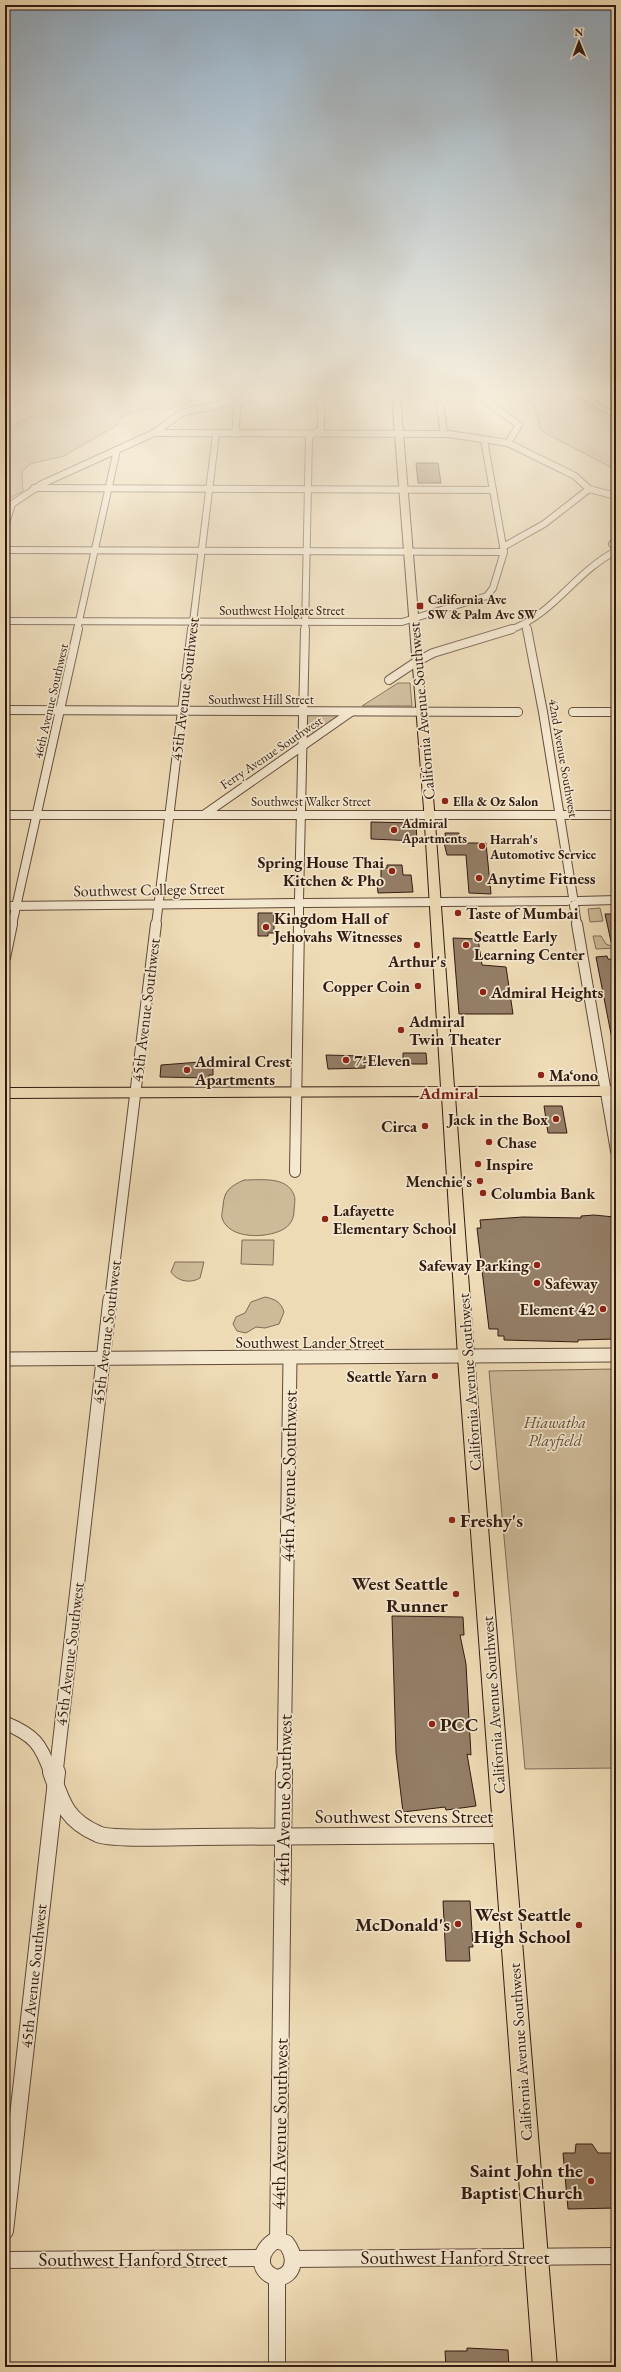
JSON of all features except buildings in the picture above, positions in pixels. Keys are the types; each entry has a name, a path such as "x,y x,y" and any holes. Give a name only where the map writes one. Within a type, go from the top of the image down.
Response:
{"main road":[{"name":"California Avenue Southwest","path":"405,507 418,660 444,1039 450,1092 466,1357 504,1835 535,2256 545,2367"},
{"path":"5,1093 611,1091"}],"street":[{"path":"5,526 11,507"},
{"name":"46th Avenue Southwest","path":"5,958 106,507"},
{"name":"45th Avenue Southwest","path":"5,2231 54,1782 134,1093 207,507"},
{"path":"295,1172 307,507"},
{"path":"496,507 503,549"},
{"path":"5,550 409,552 503,549 544,524 566,507"},
{"path":"389,680 418,660 432,653 526,624 550,607 594,563 616,549 612,544 616,539"},
{"name":"Southwest Holgate Street","path":"5,621 402,622 487,596 493,588 503,549"},
{"name":"42nd Avenue Southwest","path":"526,624 574,901 611,1091 616,1151"},
{"name":"Southwest Hill Street","path":"5,710 518,712"},
{"name":"Ferry Avenue Southwest","path":"205,814 260,774 302,748 351,712"},
{"path":"573,712 616,712"},
{"name":"Southwest Walker Street","path":"5,815 616,815"},
{"name":"Southwest College Street","path":"5,906 616,900"},
{"name":"Southwest Lander Street","path":"5,1359 290,1359 616,1355"},
{"name":"44th Avenue Southwest","path":"278,2240 282,1836 290,1359"},
{"name":"Southwest Stevens Street","path":"5,1723 22,1730 34,1739 43,1751 54,1782 70,1816 78,1824 100,1835 504,1835"},
{"path":"278,2240 286,2243 290,2247 293,2258 291,2270 283,2278 277,2279 265,2272 262,2258 267,2245 278,2240"},
{"name":"Southwest Hanford Street","path":"293,2258 616,2256"},
{"name":"Southwest Hanford Street","path":"5,2260 262,2258"},
{"path":"276,2367 277,2279"}],"green space":[{"path":"398,683 410,683 412,706 362,706"},
{"path":"312,713 342,714 307,740 307,716"},
{"path":"600,908 603,921 590,922 588,909"},
{"path":"593,936 601,936 606,944 616,948 596,949"},
{"path":"244,1180 273,1180 286,1185 291,1189 295,1198 294,1214 291,1222 282,1230 275,1233 258,1236 240,1234 226,1225 222,1218 225,1196 229,1189 235,1184"},
{"path":"242,1240 274,1240 273,1265 241,1264"},
{"path":"175,1262 204,1262 200,1278 192,1281 184,1281 177,1278 171,1272"},
{"path":"265,1297 277,1302 283,1309 284,1312 279,1324 265,1328 256,1327 246,1333 237,1331 233,1324 236,1317 245,1313 251,1302"},
{"name":"Hiawatha Playfield","path":"616,1369 616,1768 525,1769 489,1371"}],"place":[{"name":"California Ave SW & Palm Ave SW","path":"420,606"},
{"name":"Ella & Oz Salon","path":"445,801"},
{"name":"Admiral Apartments","path":"394,830"},
{"name":"Harrah's Automotive Service","path":"482,846"},
{"name":"Spring House Thai Kitchen & Pho","path":"392,871"},
{"name":"Anytime Fitness","path":"479,878"},
{"name":"Taste of Mumbai","path":"458,913"},
{"name":"Kingdom Hall of Jehovahs Witnesses","path":"266,927"},
{"name":"Arthur's","path":"417,945"},
{"name":"Seattle Early Learning Center","path":"466,945"},
{"name":"Copper Coin","path":"418,986"},
{"name":"Admiral Heights","path":"483,992"},
{"name":"Admiral Twin Theater","path":"401,1030"},
{"name":"7-Eleven","path":"346,1060"},
{"name":"Admiral Crest Apartments","path":"187,1070"},
{"name":"Ma‘ono","path":"541,1075"},
{"name":"Jack in the Box","path":"556,1119"},
{"name":"Circa","path":"425,1126"},
{"name":"Chase","path":"489,1142"},
{"name":"Inspire","path":"478,1164"},
{"name":"Menchie's","path":"480,1181"},
{"name":"Columbia Bank","path":"483,1193"},
{"name":"Lafayette Elementary School","path":"325,1219"},
{"name":"Safeway Parking","path":"537,1265"},
{"name":"Safeway","path":"537,1283"},
{"name":"Element 42","path":"603,1309"},
{"name":"Seattle Yarn","path":"435,1376"},
{"name":"Freshy's","path":"452,1520"},
{"name":"West Seattle Runner","path":"456,1594"},
{"name":"PCC","path":"432,1724"},
{"name":"McDonald's","path":"458,1924"},
{"name":"West Seattle High School","path":"579,1925"},
{"name":"Saint John the Baptist Church","path":"591,2181"}],"district":[{"name":"Admiral","path":"449,1093"}]}
